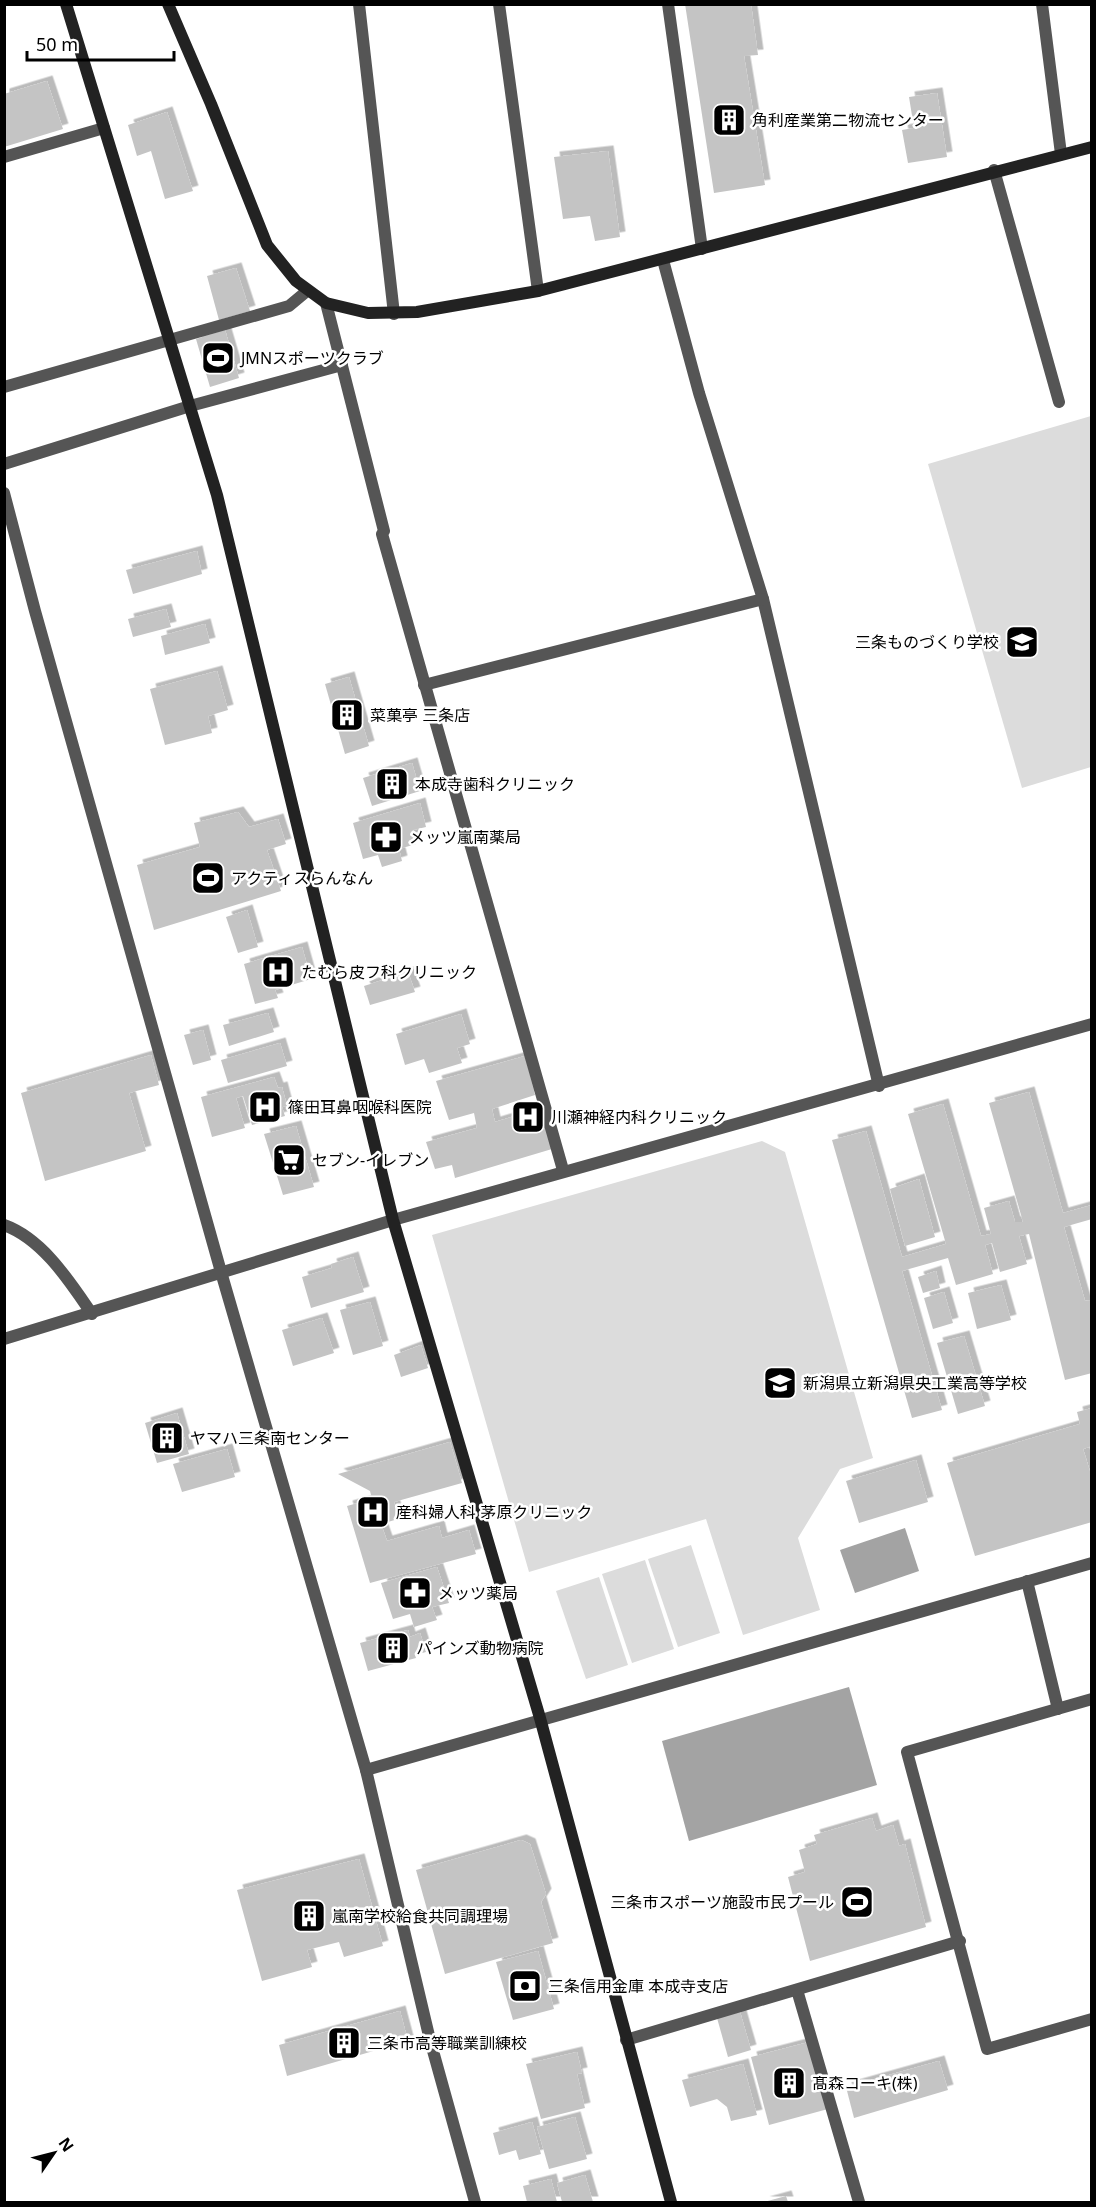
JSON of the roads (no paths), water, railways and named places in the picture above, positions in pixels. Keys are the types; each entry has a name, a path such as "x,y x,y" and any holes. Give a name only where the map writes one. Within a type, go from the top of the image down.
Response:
{"street":[{"path":"66,4 217,495 393,1220 540,1718 671,2202"},
{"path":"168,4 267,245 280,264 307,291 326,303 368,313 417,312 538,291 663,260 994,170 1092,147"},
{"path":"359,4 394,314"},
{"path":"499,4 538,291"},
{"path":"668,4 702,249"},
{"path":"1042,4 1061,154"},
{"path":"4,157 104,128"},
{"path":"994,170 1059,402"},
{"path":"663,260 699,393 763,599 879,1086"},
{"path":"4,387 289,306 307,291"},
{"path":"326,303 384,531 382,534 563,1170"},
{"path":"4,464 190,406 342,365"},
{"path":"4,493 35,611 221,1272 366,1770 430,2040 475,2202"},
{"path":"424,685 763,599"},
{"path":"4,1339 563,1170 879,1086 1092,1024"},
{"path":"4,1226 12,1228 41,1251 68,1279 92,1314"},
{"path":"366,1770 540,1718 1092,1563"},
{"path":"1027,1581 1058,1709"},
{"path":"1092,1699 907,1752 960,1941 987,2049 1092,2019"},
{"path":"626,2040 960,1941"},
{"path":"797,1990 859,2202"}],"place":[{"name":"角利産業第二物流センター","path":"729,120"},
{"name":"JMNスポーツクラブ","path":"218,358"},
{"name":"三条ものづくり学校","path":"1022,642"},
{"name":"菜菓亭 三条店","path":"347,715"},
{"name":"本成寺歯科クリニック","path":"392,784"},
{"name":"メッツ嵐南薬局","path":"386,837"},
{"name":"アクティスらんなん","path":"208,878"},
{"name":"たむら皮フ科クリニック","path":"278,972"},
{"name":"篠田耳鼻咽喉科医院","path":"265,1107"},
{"name":"川瀬神経内科クリニック","path":"528,1117"},
{"name":"セブン-イレブン","path":"289,1160"},
{"name":"新潟県立新潟県央工業高等学校","path":"780,1383"},
{"name":"ヤマハ三条南センター","path":"167,1438"},
{"name":"産科婦人科 茅原クリニック","path":"373,1512"},
{"name":"メッツ薬局","path":"415,1593"},
{"name":"パインズ動物病院","path":"393,1648"},
{"name":"三条市スポーツ施設市民プール","path":"857,1902"},
{"name":"嵐南学校給食共同調理場","path":"309,1916"},
{"name":"三条信用金庫 本成寺支店","path":"525,1986"},
{"name":"三条市高等職業訓練校","path":"344,2043"},
{"name":"髙森コーキ(株)","path":"789,2083"}]}
